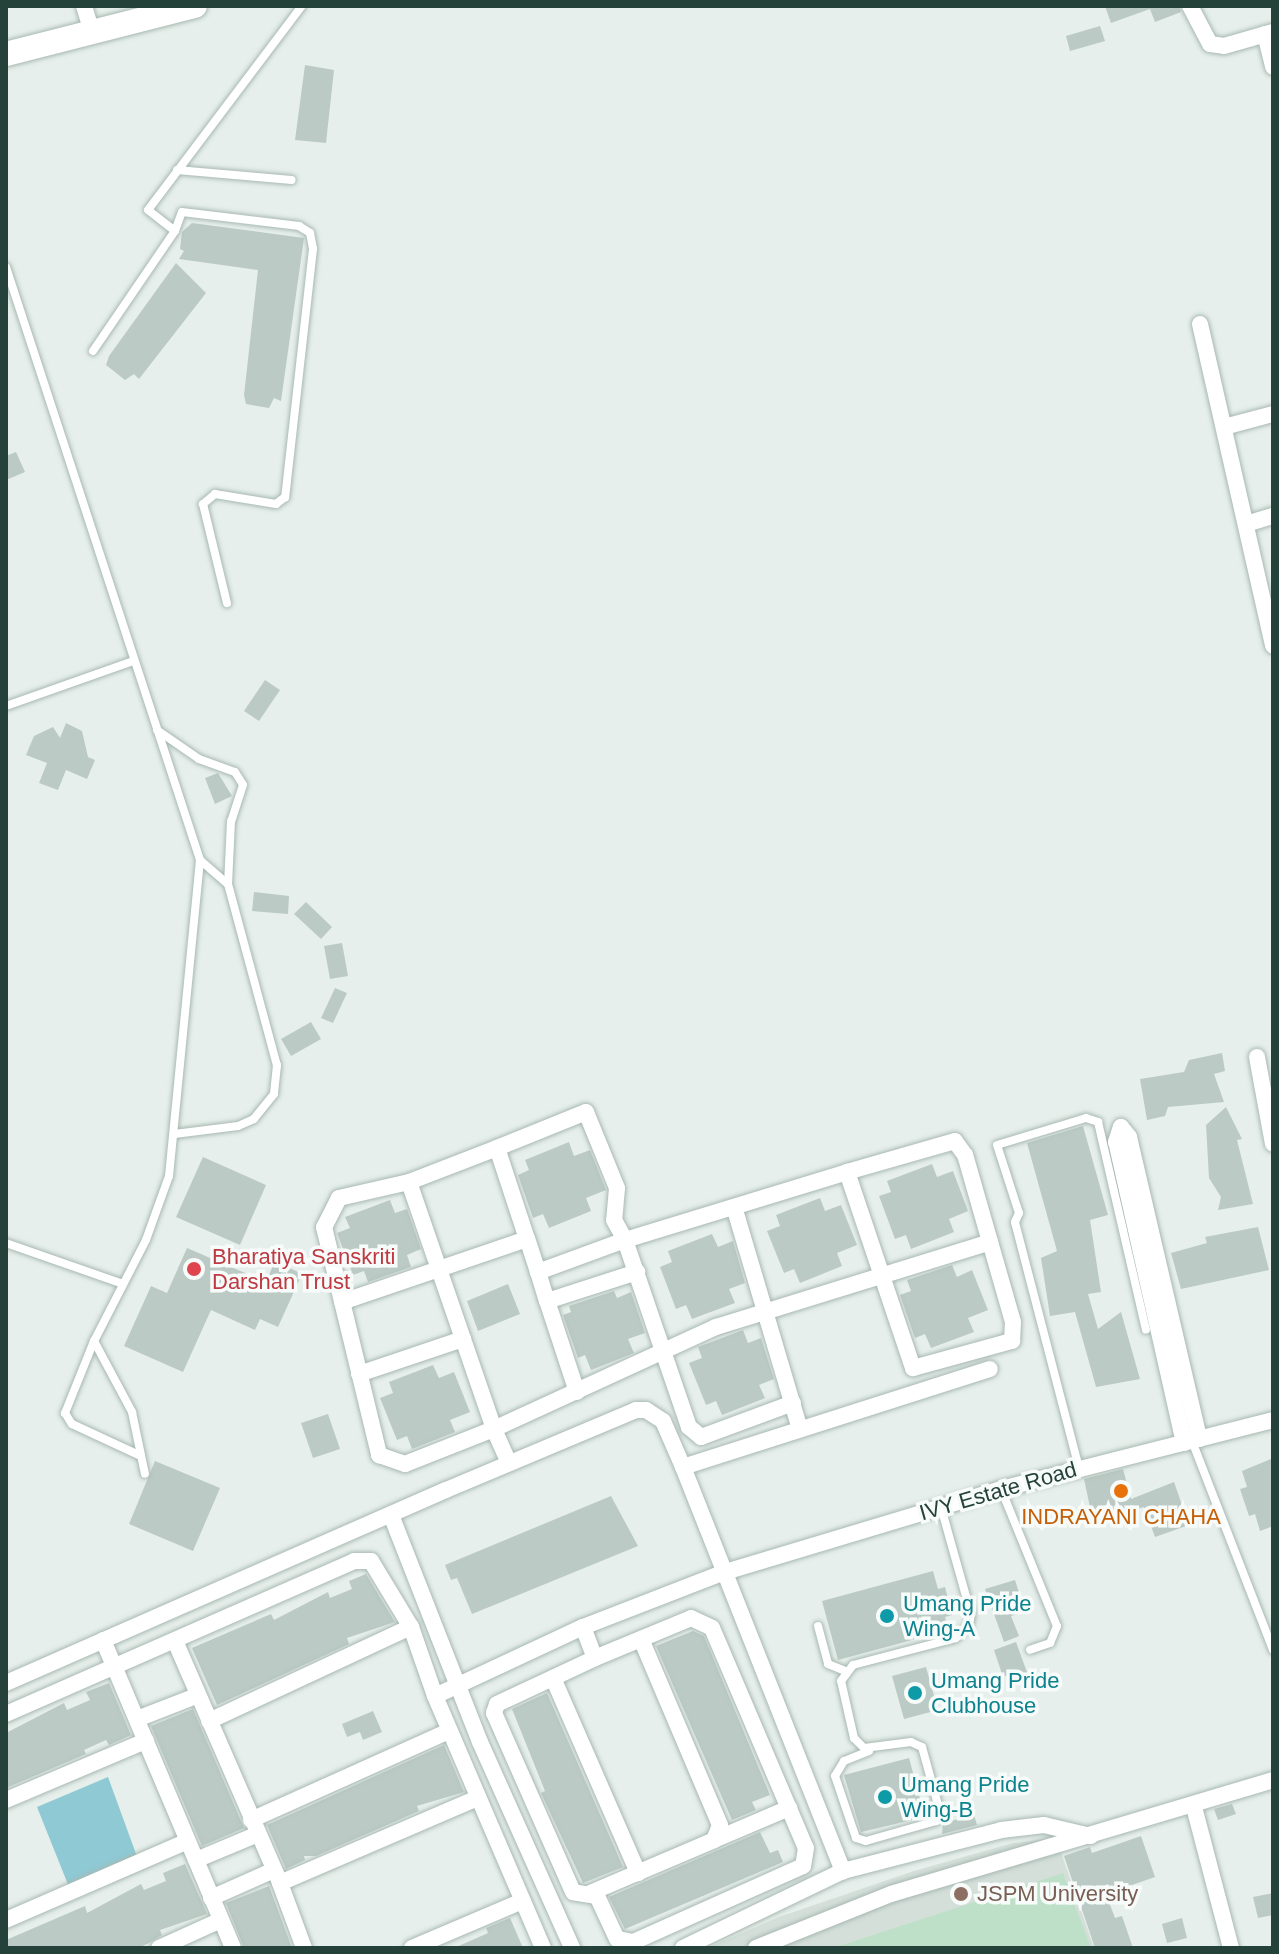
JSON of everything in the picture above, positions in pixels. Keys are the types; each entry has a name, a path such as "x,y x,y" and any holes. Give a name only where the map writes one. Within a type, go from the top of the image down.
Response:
{"main road":[{"path":"6,54 92,33 151,11 195,6"}],"street":[{"path":"84,6 92,33"},
{"path":"1190,6 1210,44 1224,46 1269,33 1273,67"},
{"path":"1200,324 1269,611 1273,646"},
{"path":"1224,427 1273,414"},
{"path":"1246,524 1273,516"},
{"path":"1257,1057 1273,1144"},
{"path":"793,1403 701,1437 689,1427 660,1351 637,1272 614,1220 617,1188 586,1112 409,1182 339,1198 324,1227 379,1455 405,1464 494,1429 660,1351 764,1310 990,1242"},
{"path":"1149,1282 1129,1137 1121,1127 1116,1142 1149,1282 1192,1441"},
{"path":"538,1272 625,1240 735,1210 847,1172 955,1141 965,1155 1013,1322 1012,1341 994,1349 913,1368 847,1172"},
{"path":"497,1148 577,1392"},
{"path":"409,1182 494,1429 509,1463"},
{"path":"735,1210 799,1426"},
{"path":"342,1302 527,1239"},
{"path":"547,1301 637,1272"},
{"path":"359,1374 463,1339"},
{"path":"683,1467 799,1426 990,1369"},
{"path":"6,1683 636,1410 656,1414 663,1421 683,1467 843,1871"},
{"name":"IVY Estate Road","path":"435,1696 583,1627 725,1572 1001,1489 1273,1420"},
{"path":"391,1515 457,1685 572,1948"},
{"path":"6,1714 363,1560 377,1566 411,1627 449,1731 543,1948"},
{"path":"590,1893 600,1900 617,1939 627,1943 797,1871 808,1859 789,1808 712,1628 691,1618 595,1658 497,1704 494,1713 573,1892 590,1893 789,1808"},
{"path":"209,1721 411,1627"},
{"path":"583,1627 595,1658"},
{"path":"641,1639 719,1818 714,1840"},
{"path":"103,1640 233,1948"},
{"path":"175,1641 196,1696 277,1876 304,1948"},
{"path":"553,1678 638,1873"},
{"path":"137,1719 196,1696"},
{"path":"196,1860 255,1827 449,1731"},
{"path":"6,1800 146,1741"},
{"path":"756,1948 891,1894 1194,1807 1273,1780"},
{"path":"211,1898 277,1876 477,1798"},
{"path":"1194,1807 1231,1948"},
{"path":"683,1948 843,1871 1001,1830 1044,1825 1091,1836"},
{"path":"501,1852 525,1839"},
{"path":"6,1920 188,1841"},
{"path":"412,1948 522,1901"},
{"path":"159,1948 221,1920"}],"lane":[{"path":"175,231 148,210 302,6"},
{"path":"177,170 292,180"},
{"path":"93,351 175,231 182,212 299,226 313,240 285,497 276,504 215,494 203,504 227,603"},
{"path":"6,267 200,860 174,1134 163,1199 94,1341 65,1413 72,1424 141,1456"},
{"path":"6,706 133,661"},
{"path":"156,730 199,759 240,777 242,793 227,846 228,884 277,1065 274,1094 254,1119 238,1126 174,1134"},
{"path":"200,860 228,884"},
{"path":"1079,1468 1015,1222 1019,1213 997,1145 1093,1118 1100,1127 1124,1235 1149,1282 1146,1330"},
{"path":"6,1243 123,1284"},
{"path":"94,1341 132,1412 145,1474"},
{"path":"1192,1441 1273,1650"},
{"path":"1001,1489 1057,1626 1050,1643 1030,1650"},
{"path":"869,1751 854,1738 841,1681 845,1671 853,1665 956,1638 969,1625 971,1614 940,1506"},
{"path":"818,1626 828,1664 845,1671"},
{"path":"917,1742 940,1812 936,1821 866,1841 856,1838 835,1776 844,1761 869,1751 917,1742"}],"shaded area":[{"name":"JSPM University","path":"1056,1838 1094,1948 707,1948 779,1917 914,1871 1013,1843"}],"green space":[{"path":"1063,1873 1091,1948 833,1948"}],"water":[{"path":"108,1777 139,1862 71,1892 37,1807"}],"building":[{"path":"1105,6 1179,6 1181,12 1155,22 1150,9 1111,23"},
{"path":"1100,26 1105,41 1070,51 1066,36"},
{"path":"305,65 334,70 326,143 295,140"},
{"path":"192,223 304,238 281,401 274,398 269,408 246,404 244,395 258,270 179,259 184,251 180,249 182,232"},
{"path":"176,263 206,293 139,379 134,374 125,380 106,365 109,356"},
{"path":"16,452 25,472 6,480 6,456"},
{"path":"265,680 280,690 259,721 244,711"},
{"path":"66,723 82,731 88,757 95,760 87,779 66,770 58,790 39,783 47,763 26,755 34,736 53,727 60,738"},
{"path":"218,773 232,796 215,804 205,778"},
{"path":"254,892 289,896 288,914 252,911"},
{"path":"306,902 332,927 321,939 294,914"},
{"path":"342,943 348,976 330,979 324,946"},
{"path":"335,988 347,993 333,1023 321,1018"},
{"path":"311,1022 321,1039 291,1056 281,1039"},
{"path":"1222,1053 1225,1071 1214,1074 1224,1102 1168,1107 1165,1116 1147,1120 1140,1079 1184,1072 1189,1060"},
{"path":"1226,1107 1242,1139 1237,1140 1253,1204 1218,1210 1221,1197 1209,1178 1206,1125"},
{"path":"1083,1126 1108,1215 1090,1220 1101,1292 1088,1294 1098,1329 1121,1312 1140,1379 1096,1387 1075,1312 1050,1316 1041,1258 1057,1251 1027,1143"},
{"path":"569,1142 574,1156 590,1150 606,1190 586,1198 591,1211 549,1228 543,1214 533,1218 518,1175 529,1170 525,1160"},
{"path":"203,1157 266,1185 240,1245 176,1217"},
{"path":"932,1164 937,1177 953,1171 968,1211 949,1219 954,1232 911,1249 906,1235 895,1239 879,1196 891,1192 887,1181"},
{"path":"820,1198 825,1211 841,1205 857,1245 837,1253 842,1266 800,1283 794,1269 784,1273 767,1231 780,1226 776,1215"},
{"path":"390,1200 395,1213 407,1209 421,1249 407,1255 411,1267 368,1282 364,1271 353,1275 337,1233 350,1228 345,1217"},
{"path":"1258,1227 1269,1270 1181,1289 1171,1253 1207,1243 1205,1237"},
{"path":"712,1234 718,1247 733,1241 745,1283 729,1289 735,1303 692,1319 686,1305 676,1309 660,1267 672,1262 668,1251"},
{"path":"187,1248 266,1282 275,1261 302,1274 278,1327 260,1319 255,1330 211,1310 183,1372 124,1346 151,1286 167,1293"},
{"path":"952,1265 957,1277 972,1270 988,1310 968,1318 974,1332 931,1348 925,1334 915,1338 900,1295 911,1291 907,1280"},
{"path":"508,1284 520,1314 478,1331 467,1301"},
{"path":"614,1291 617,1298 631,1292 645,1333 628,1339 634,1353 591,1370 585,1355 578,1358 563,1315 571,1312 569,1306"},
{"path":"743,1330 748,1343 761,1338 774,1379 759,1385 765,1398 722,1415 716,1401 706,1405 689,1363 702,1358 698,1347"},
{"path":"433,1365 439,1378 454,1372 470,1412 450,1420 455,1432 412,1449 407,1436 397,1440 380,1398 393,1393 389,1382"},
{"path":"328,1414 340,1449 313,1458 301,1423"},
{"path":"1273,1458 1273,1526 1260,1531 1255,1514 1249,1516 1240,1489 1247,1487 1242,1471"},
{"path":"155,1461 220,1488 193,1551 129,1524"},
{"path":"1123,1469 1131,1499 1174,1482 1189,1525 1155,1537 1144,1507 1114,1515 1113,1506 1091,1512 1084,1479"},
{"path":"611,1496 638,1546 472,1614 457,1578 451,1580 445,1565"},
{"name":"Umang Pride Wing-A","path":"933,1571 938,1589 945,1587 952,1615 945,1617 949,1630 838,1660 822,1601"},
{"path":"366,1574 395,1622 347,1638 349,1644 217,1705 192,1648 271,1614 274,1620 328,1592 330,1598 352,1589 349,1581"},
{"path":"1015,1580 1025,1612 1011,1616 1019,1636 1004,1642 985,1589"},
{"path":"693,1631 704,1636 770,1795 752,1802 756,1810 732,1820 656,1646"},
{"path":"1016,1642 1028,1675 1014,1680 1002,1674 994,1650"},
{"name":"Umang Pride Clubhouse","path":"926,1667 938,1710 904,1719 892,1676"},
{"path":"109,1683 131,1735 109,1745 106,1740 84,1750 86,1754 6,1788 6,1733 64,1703 67,1710 90,1700 86,1692"},
{"path":"547,1693 623,1867 583,1883 541,1793 545,1791 512,1709"},
{"path":"193,1709 244,1828 202,1846 151,1726"},
{"path":"373,1711 382,1732 363,1740 360,1732 347,1737 342,1724"},
{"path":"444,1745 464,1792 417,1806 419,1811 316,1856 304,1856 305,1860 286,1869 267,1825"},
{"name":"Umang Pride Wing-B","path":"909,1758 925,1817 861,1832 844,1775"},
{"path":"1232,1804 1236,1814 1218,1820 1214,1809"},
{"path":"974,1815 977,1825 942,1834 943,1823"},
{"path":"760,1832 770,1853 778,1850 783,1862 625,1929 609,1897"},
{"path":"1141,1836 1155,1877 1106,1894 1115,1918 1122,1916 1133,1948 1095,1948 1064,1856 1090,1847 1092,1853"},
{"path":"185,1864 207,1914 160,1930 162,1935 149,1943 138,1948 6,1948 6,1940 85,1906 87,1913 141,1884 144,1890 166,1881 163,1873"},
{"path":"269,1886 292,1948 244,1948 226,1903"},
{"path":"1273,1893 1273,1915 1258,1918 1253,1897"},
{"path":"510,1918 523,1948 454,1948 488,1933 486,1928"},
{"path":"1182,1918 1187,1938 1167,1943 1162,1924"}],"place":[{"name":"Bharatiya Sanskriti Darshan Trust","path":"194,1269"},
{"name":"INDRAYANI CHAHA","path":"1121,1491"},
{"name":"Umang Pride Wing-A","path":"887,1616"},
{"name":"Umang Pride Clubhouse","path":"915,1693"},
{"name":"Umang Pride Wing-B","path":"885,1797"},
{"name":"JSPM University","path":"961,1894"}]}
